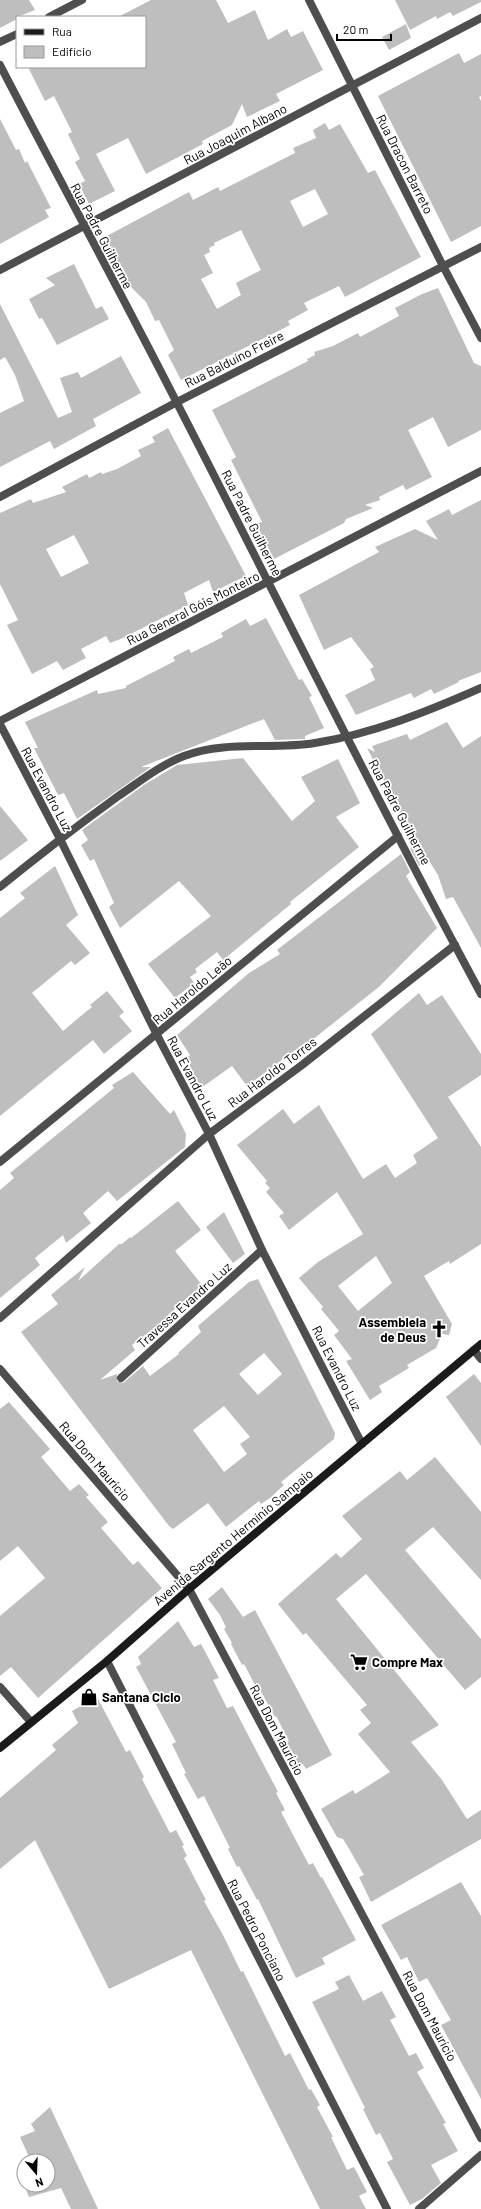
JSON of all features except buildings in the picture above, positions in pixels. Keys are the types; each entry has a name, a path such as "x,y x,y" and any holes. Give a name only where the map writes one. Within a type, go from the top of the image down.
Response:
{"main road":[{"name":"Avenida Sargento Hermínio Sampaio","path":"0,1748 106,1661 189,1589 481,1344"}],"street":[{"path":"51,16 82,0"},
{"name":"Rua Dracon Barreto","path":"309,0 443,266 481,338"},
{"name":"Rua Joaquim Albano","path":"0,270 481,18"},
{"path":"0,42 16,34"},
{"name":"Rua Padre Guilherme","path":"0,65 83,227 177,402 347,737 481,994"},
{"name":"Rua Balduíno Freire","path":"0,497 177,402 481,246"},
{"name":"Rua General Góis Monteiro","path":"0,721 481,471"},
{"path":"0,887 60,838 152,773 183,756 205,750 244,746 292,746 347,737 441,706 481,688"},
{"name":"Rua Evandro Luz","path":"0,724 60,838 157,1035 209,1134 262,1250 362,1444"},
{"name":"Rua Haroldo Leão","path":"0,1162 157,1035 398,836"},
{"name":"Rua Haroldo Torres","path":"0,1318 209,1134 302,1065 455,945"},
{"name":"Travessa Evandro Luz","path":"121,1378 262,1250"},
{"path":"474,1350 481,1359"},
{"name":"Rua Dom Maurício","path":"0,1369 189,1589 481,2138"},
{"name":"Rua Pedro Ponciano","path":"106,1661 387,2209"},
{"path":"0,1687 31,1722"},
{"path":"419,2209 481,2155"}],"place":[{"name":"Assembleia de Deus","path":"439,1329"},
{"name":"Compre Max","path":"359,1662"},
{"name":"Santana Ciclo","path":"89,1697"}]}
